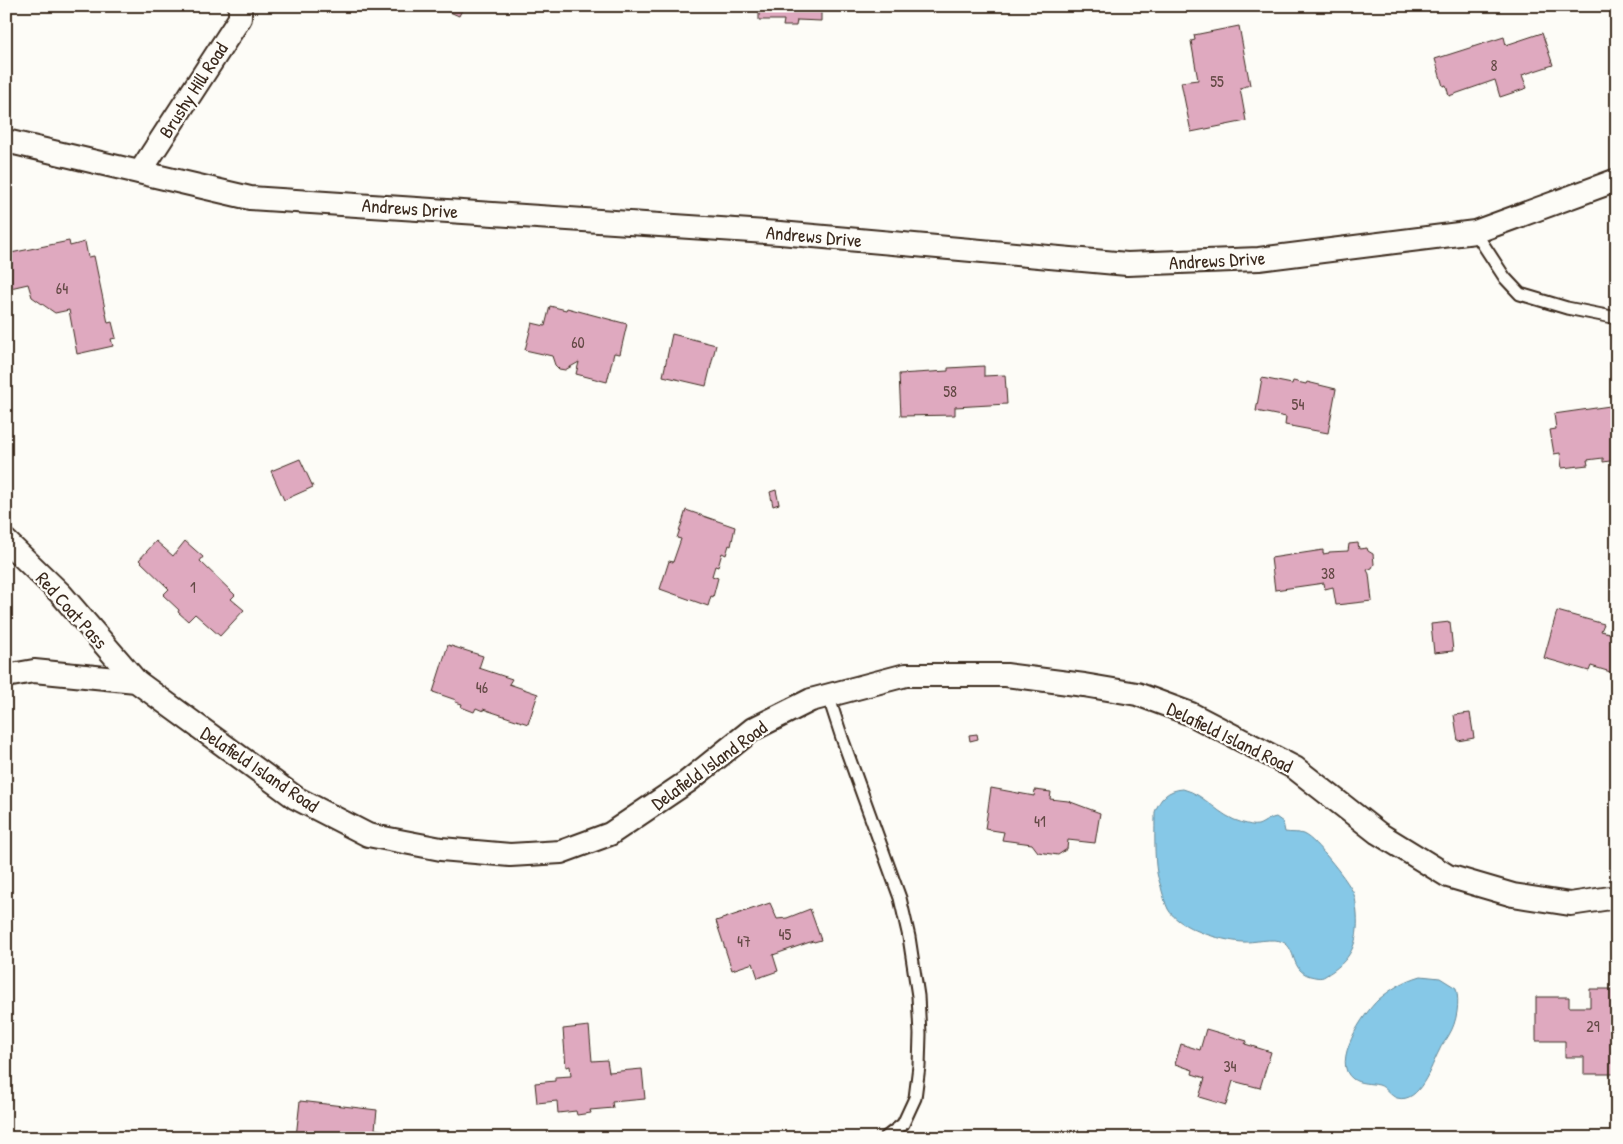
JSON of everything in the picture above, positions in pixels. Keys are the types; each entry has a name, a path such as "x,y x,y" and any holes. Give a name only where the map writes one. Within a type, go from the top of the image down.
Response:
{"street":[{"name":"Brushy Hill Road","path":"140,172 240,18 240,6"},
{"name":"Andrews Drive","path":"6,141 250,198 780,233 1127,264 1259,259 1475,232 1617,180"},
{"name":"Red Coat Pass","path":"6,540 61,594 136,682"},
{"name":"Delafield Island Road","path":"6,676 34,671 136,682 296,798 368,834 441,849 510,855 561,852 610,834 687,782 753,728 812,700 828,695 906,675 1006,675 1084,685 1137,694 1191,714 1295,768 1378,833 1448,876 1513,894 1570,904 1617,897"}],"lane":[{"path":"1475,232 1505,278 1520,294 1567,308 1617,318"},
{"path":"828,695 900,898 910,937 916,983 920,1034 915,1098 903,1124 885,1138"}],"water":[{"path":"1183,789 1199,796 1226,816 1243,823 1258,825 1276,817 1283,822 1285,832 1303,834 1313,841 1326,855 1350,887 1356,902 1357,924 1355,942 1352,950 1341,964 1323,977 1310,976 1299,969 1290,949 1283,942 1274,940 1242,942 1223,939 1190,928 1173,916 1166,904 1157,873 1155,812 1165,796 1173,791"},
{"path":"1421,976 1440,978 1456,988 1458,1006 1456,1018 1452,1030 1441,1047 1424,1082 1412,1095 1405,1098 1397,1098 1381,1086 1362,1083 1353,1079 1347,1072 1345,1062 1347,1050 1358,1026 1378,1000 1398,986"}],"building":[{"path":"436,6 464,6 459,16"},
{"path":"726,6 854,6 854,11 821,10 821,21 797,20 796,26 783,26 784,20 759,20 759,10 726,9"},
{"path":"1239,26 1250,85 1240,88 1246,121 1191,132 1181,82 1198,80 1191,41 1195,40 1194,35"},
{"path":"1542,33 1553,65 1522,75 1527,88 1500,97 1495,80 1449,96 1446,85 1443,86 1435,59 1504,37 1506,45"},
{"path":"69,241 70,246 85,242 88,257 94,256 108,323 112,322 116,338 111,339 113,346 77,354 69,310 55,313 32,297 28,284 6,289 6,254"},
{"path":"550,306 566,310 567,308 627,324 620,354 614,353 607,382 576,374 579,362 565,370 559,369 555,365 552,356 525,350 532,323 545,326"},
{"path":"672,334 716,345 706,386 663,376"},
{"path":"984,366 984,376 1005,375 1007,404 955,407 955,415 901,416 899,374 948,371 948,368"},
{"path":"1262,378 1292,384 1293,381 1306,384 1307,382 1336,389 1328,433 1285,425 1286,417 1256,411"},
{"path":"1617,405 1617,460 1603,462 1603,458 1587,460 1588,465 1562,468 1560,453 1554,454 1550,430 1556,429 1554,414"},
{"path":"300,459 313,487 284,500 271,471"},
{"path":"776,490 779,504 773,506 770,492"},
{"path":"686,510 735,527 731,546 729,545 726,555 722,553 718,567 715,566 712,576 718,578 713,597 711,596 708,606 660,589 669,561 673,562 681,539 677,538"},
{"path":"156,541 173,556 185,541 203,557 200,561 235,595 231,599 244,610 220,636 195,614 188,621 178,612 179,610 163,595 169,589 139,560"},
{"path":"1358,543 1359,549 1367,548 1373,554 1374,564 1372,568 1367,570 1372,601 1336,605 1333,587 1325,589 1324,583 1275,590 1271,558 1323,550 1323,554 1348,551 1349,544"},
{"path":"1557,611 1604,624 1601,631 1617,635 1617,674 1591,666 1589,671 1544,658"},
{"path":"1450,622 1453,651 1434,653 1431,624"},
{"path":"448,645 483,656 479,668 512,679 509,684 538,694 528,724 483,709 483,711 476,708 474,712 461,707 462,704 455,702 456,700 433,692"},
{"path":"1470,713 1474,738 1458,741 1454,715"},
{"path":"977,734 978,739 970,741 969,735"},
{"path":"991,788 1034,796 1035,790 1051,792 1050,799 1068,801 1100,813 1095,843 1068,840 1067,849 1058,855 1038,852 1032,844 1002,840 1004,832 985,829"},
{"path":"770,903 777,919 787,918 810,909 821,940 773,955 778,971 758,978 753,963 732,970 716,921"},
{"path":"1590,989 1617,989 1617,1074 1584,1074 1584,1057 1565,1057 1565,1041 1536,1041 1536,997 1569,997 1569,1007 1590,1007"},
{"path":"589,1026 592,1061 607,1060 609,1072 642,1069 645,1099 612,1102 613,1108 590,1110 591,1113 577,1115 576,1111 558,1113 557,1101 537,1103 535,1083 555,1081 555,1077 571,1076 570,1066 566,1067 563,1029"},
{"path":"1206,1029 1247,1041 1245,1044 1271,1052 1260,1088 1233,1081 1226,1105 1199,1097 1205,1078 1192,1074 1193,1070 1175,1064 1181,1044 1200,1050"},
{"path":"300,1101 377,1110 375,1129 408,1134 410,1138 285,1138 286,1135 296,1137"}]}
